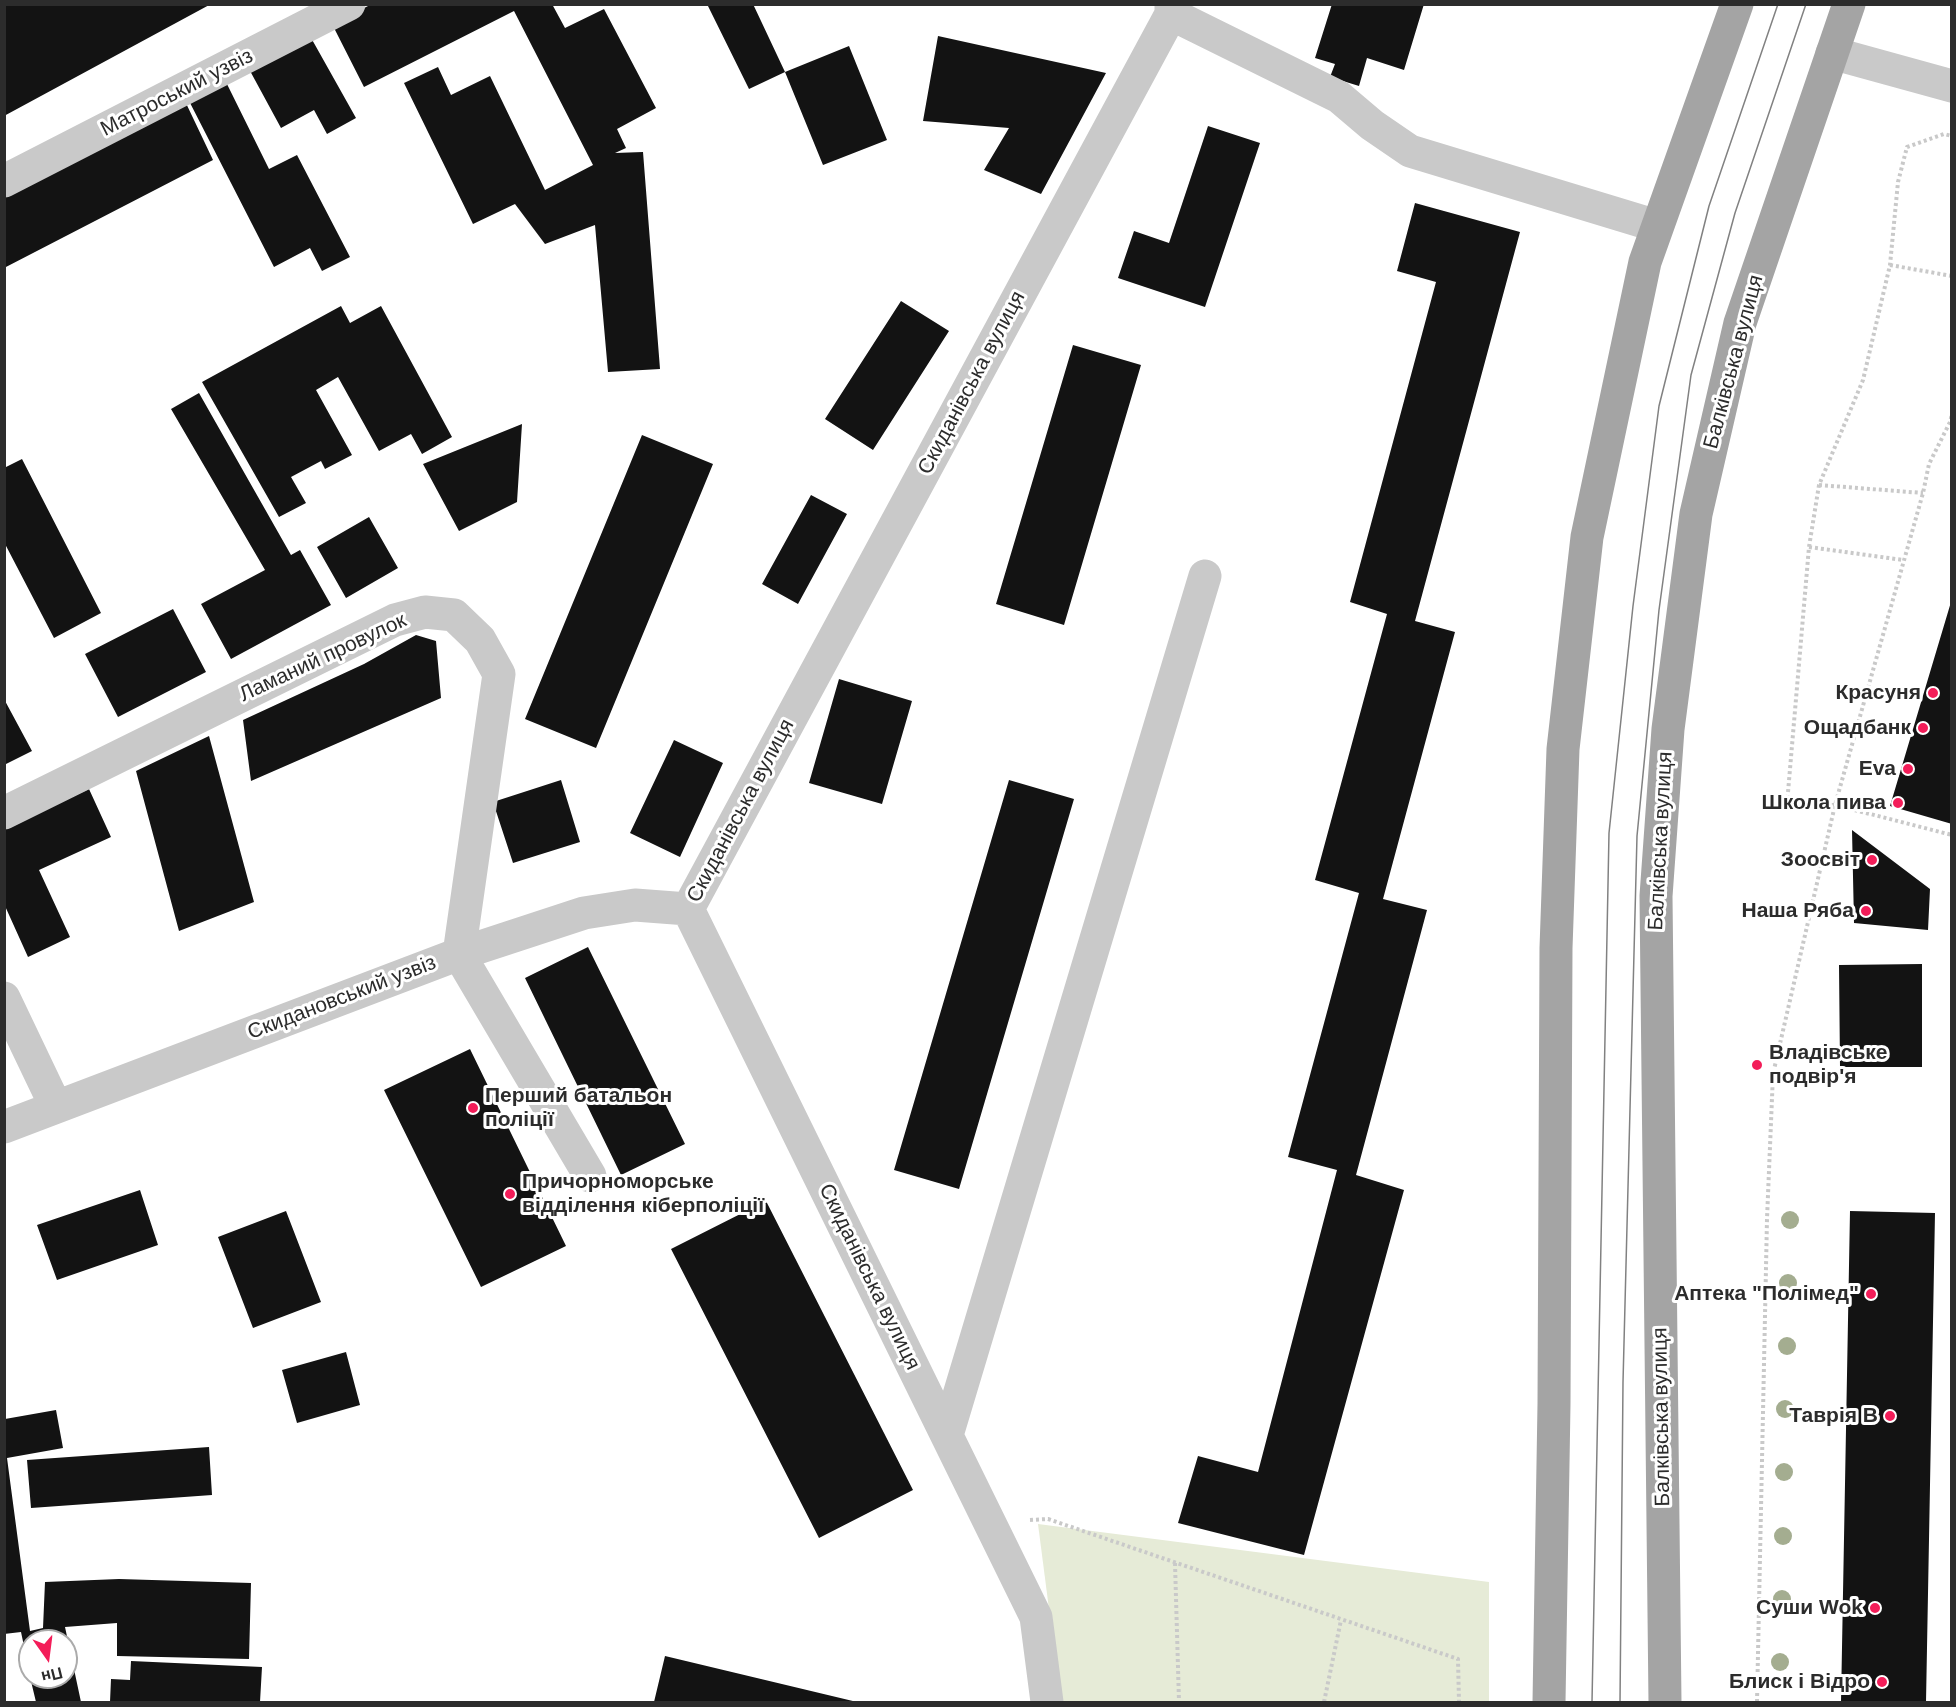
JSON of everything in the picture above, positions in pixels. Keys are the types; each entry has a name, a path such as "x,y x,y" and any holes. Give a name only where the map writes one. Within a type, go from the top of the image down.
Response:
{"main road":[{"path":"1549,1702 1554,1393 1556,948 1563,749 1587,537 1644,262 1737,4"},
{"name":"Балківська вулиця","path":"1665,1702 1656,896 1668,729 1696,514 1740,323 1849,4"}],"street":[{"name":"Матроський узвіз","path":"4,181 349,4"},
{"path":"1171,9 1339,97 1372,125 1410,151 1657,226"},
{"name":"Скиданівська вулиця","path":"1047,1702 1036,1617 688,909 1171,9"},
{"path":"1832,53 1952,86"},
{"path":"947,1436 1205,576"},
{"name":"Ламаний провулок","path":"4,813 394,620 424,612 454,615 480,640 499,674 459,954"},
{"name":"Скидановський узвіз","path":"4,1127 459,954 584,912 635,905 688,909"},
{"path":"459,954 590,1176"},
{"path":"4,998 56,1107"}],"path":[{"path":"1952,136 1944,134 1907,147 1898,182 1890,265 1863,380 1819,485 1809,547 1788,804 1835,805 1952,835"},
{"path":"1890,265 1952,276"},
{"path":"1757,1702 1767,1219 1773,1074 1835,805 1923,493 1929,464 1952,414"},
{"path":"1819,485 1923,493"},
{"path":"1809,547 1903,560"},
{"path":"990,1524 1048,1519 1458,1659 1459,1702"},
{"path":"1174,1563 1179,1702"},
{"path":"1324,1702 1341,1620"}],"green space":[{"path":"1038,1524 1489,1582 1489,1702 1061,1702"}],"building":[{"path":"4,4 211,4 4,116"},
{"path":"372,4 552,4 565,28 604,9 656,108 617,129 626,148 615,153 643,152 660,369 608,372 595,225 545,244 515,204 473,224 404,83 438,67 451,95 490,76 545,190 593,165 514,11 364,87 332,24"},
{"path":"707,4 753,4 785,72 749,89"},
{"path":"1332,4 1424,4 1404,70 1367,58 1359,86 1330,77 1335,64 1315,58"},
{"path":"310,36 356,118 327,134 314,110 281,128 249,69"},
{"path":"938,36 1106,73 1041,194 984,170 1009,128 923,121"},
{"path":"849,46 887,140 823,165 785,72"},
{"path":"224,78 269,169 297,155 350,257 322,271 310,248 274,267 187,97"},
{"path":"184,99 213,160 4,268 4,186"},
{"path":"1208,126 1260,143 1205,307 1118,278 1134,231 1169,243"},
{"path":"1415,203 1520,232 1415,621 1455,632 1383,899 1427,910 1356,1175 1404,1190 1304,1555 1178,1523 1198,1456 1258,1472 1337,1170 1288,1157 1359,893 1315,880 1387,614 1350,602 1436,282 1397,271"},
{"path":"901,301 949,331 873,450 825,419"},
{"path":"341,306 350,323 381,306 452,437 422,454 411,434 379,451 338,377 316,390 352,455 325,469 321,461 291,477 306,503 279,517 202,382"},
{"path":"1073,345 1141,365 1064,625 996,604"},
{"path":"199,393 291,555 300,550 331,605 231,659 201,604 265,570 171,409"},
{"path":"522,424 517,502 459,531 423,464"},
{"path":"642,435 713,464 596,748 525,719"},
{"path":"22,459 101,613 54,638 4,542 4,468"},
{"path":"811,495 847,514 798,604 762,584"},
{"path":"369,517 398,568 346,598 317,547"},
{"path":"1952,602 1952,824 1890,806"},
{"path":"173,609 206,672 118,717 85,654"},
{"path":"416,635 436,641 441,698 251,781 243,720 364,664"},
{"path":"839,679 912,701 882,804 809,783"},
{"path":"4,699 32,751 4,765"},
{"path":"209,736 254,902 179,931 136,771"},
{"path":"674,740 723,763 680,857 630,833"},
{"path":"561,780 580,842 513,863 493,802"},
{"path":"1009,780 1074,799 959,1189 894,1170"},
{"path":"89,789 111,837 39,870 70,937 28,957 5,906 5,828"},
{"name":"Зоосвіт","path":"1852,830 1930,889 1928,930 1854,923"},
{"path":"588,947 685,1144 621,1175 525,978"},
{"path":"1922,964 1922,1067 1840,1067 1839,965"},
{"path":"470,1049 566,1246 481,1287 384,1090"},
{"path":"140,1190 158,1245 57,1280 37,1225"},
{"path":"766,1201 913,1490 819,1538 671,1249"},
{"path":"286,1211 321,1302 253,1328 218,1237"},
{"path":"1850,1211 1935,1213 1926,1702 1841,1702"},
{"path":"346,1352 360,1405 297,1423 282,1370"},
{"path":"56,1410 63,1448 7,1458 30,1629 18,1629 18,1632 4,1634 5,1419"},
{"path":"209,1447 212,1495 31,1508 27,1460"},
{"path":"119,1579 251,1583 249,1659 117,1656 117,1623 65,1627 65,1629 39,1629 43,1628 45,1582"},
{"path":"665,1656 857,1702 654,1702"},
{"path":"131,1661 262,1667 260,1702 110,1702 111,1679 130,1680"},
{"path":"78,1688 81,1702 36,1702 33,1689"}],"tram line":[{"path":"1592,1702 1609,833 1633,606 1659,406 1709,206 1778,4"},
{"path":"1620,1702 1623,1382 1637,836 1659,610 1691,375 1735,213 1806,4"}],"place":[{"name":"Красуня","path":"1933,693"},
{"name":"Ощадбанк","path":"1923,728"},
{"name":"Eva","path":"1908,769"},
{"name":"Школа пива","path":"1898,803"},
{"name":"Зоосвіт","path":"1872,860"},
{"name":"Наша Ряба","path":"1866,911"},
{"name":"Владiвське подвiр'я","path":"1757,1065"},
{"name":"Перший батальон поліції","path":"473,1108"},
{"name":"Причорноморське відділення кіберполіції","path":"510,1194"},
{"name":"Аптека \"Полімед\"","path":"1871,1294"},
{"name":"Таврія В","path":"1890,1416"},
{"name":"Суши Wok","path":"1875,1608"},
{"name":"Блиск і Відро","path":"1882,1682"}]}
